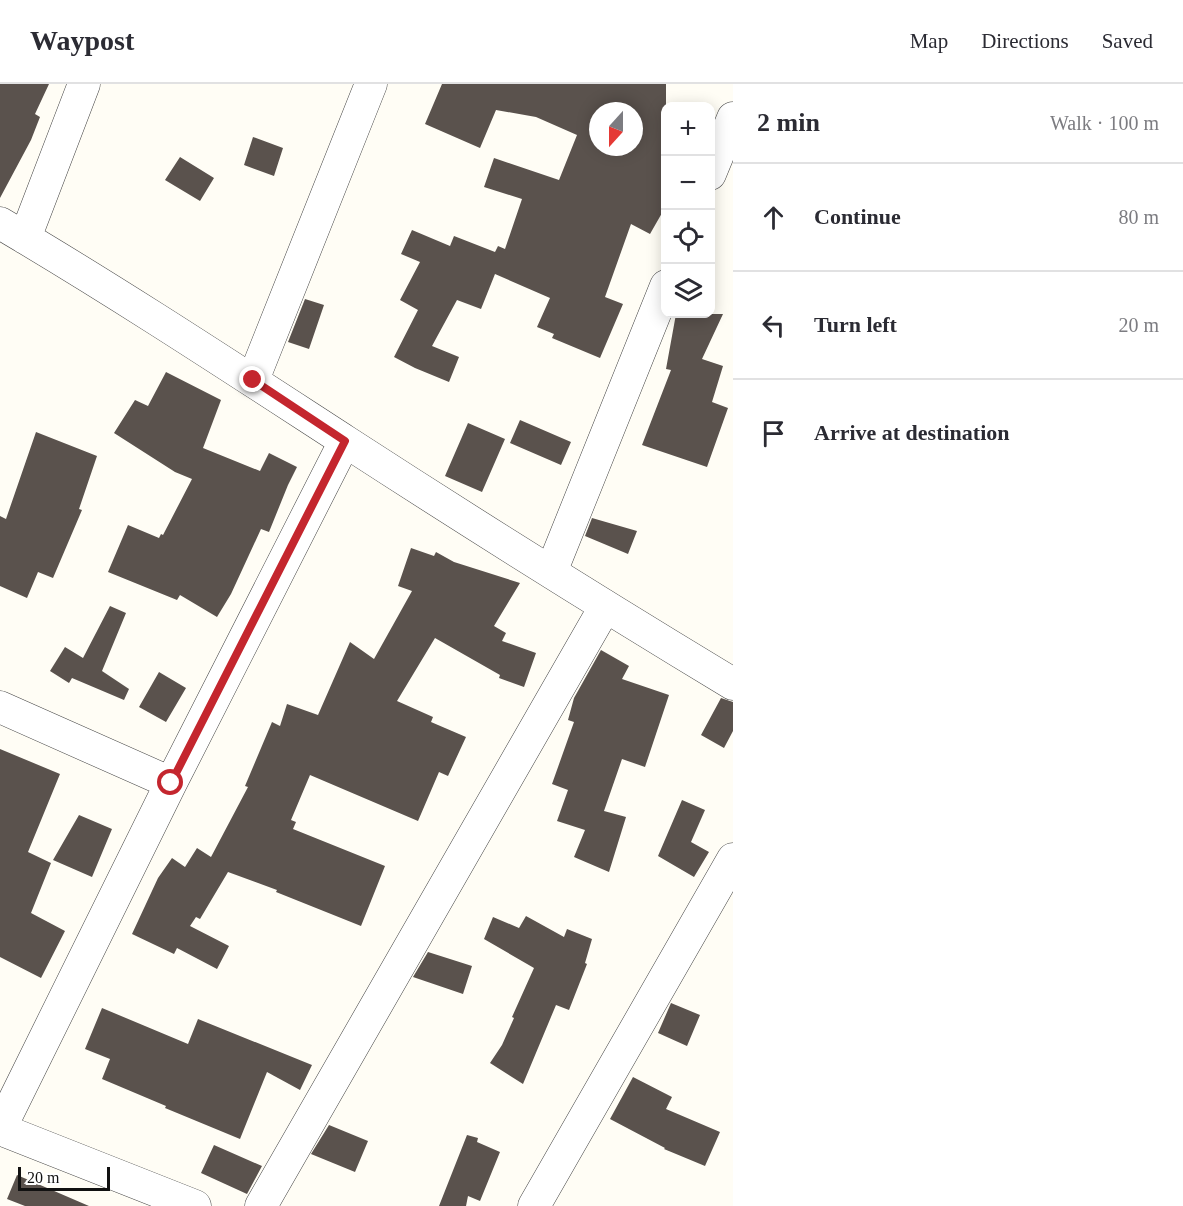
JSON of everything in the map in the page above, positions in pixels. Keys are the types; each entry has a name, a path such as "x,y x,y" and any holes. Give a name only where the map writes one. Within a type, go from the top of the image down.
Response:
{"street":[{"path":"84,84 13,230 253,380 605,607 733,684"},
{"path":"253,380 371,84"},
{"path":"715,164 733,118"},
{"path":"551,572 661,298"},
{"path":"195,1206 0,1129 171,783 345,441"},
{"path":"261,1206 605,607"},
{"path":"0,707 171,783"},
{"path":"534,1206 733,859"}],"building":[{"path":"0,84 49,84 35,114 40,117 31,140 0,198"},
{"path":"442,84 666,84 666,102 661,102 661,215 650,234 631,224 605,297 623,304 600,358 552,338 554,334 537,327 550,298 495,274 481,309 457,300 432,346 459,357 449,382 394,357 418,310 400,300 420,262 401,254 412,230 450,246 454,236 495,252 498,246 505,249 522,199 484,187 494,158 559,180 577,135 536,117 496,110 480,148 425,124"},
{"path":"253,137 283,148 274,176 244,165"},
{"path":"180,157 214,178 200,201 165,180"},
{"path":"305,299 324,305 309,349 288,342"},
{"path":"715,314 723,314 702,359 723,366 712,402 728,408 707,467 642,445 671,370 666,369 675,318 715,318"},
{"path":"166,372 221,400 203,448 260,471 269,453 297,467 269,532 261,529 231,594 217,617 180,595 177,600 108,572 128,525 159,538 161,534 163,535 192,479 175,472 114,433 135,400 148,406"},
{"path":"520,420 571,442 561,465 510,443"},
{"path":"468,423 505,439 482,492 445,476"},
{"path":"36,432 97,456 79,509 82,510 53,578 38,572 27,598 0,586 0,516 6,519"},
{"path":"592,518 637,531 628,554 585,536"},
{"path":"411,548 434,556 436,552 454,562 520,583 494,626 506,633 502,641 536,653 524,687 499,678 500,675 435,638 397,701 433,717 431,722 466,737 448,776 439,772 418,821 310,775 291,820 296,822 293,829 385,866 361,926 228,872 200,919 196,917 190,926 229,946 217,969 177,948 174,954 132,934 158,878 172,858 185,867 197,848 211,857 248,787 245,786 272,722 280,726 287,704 318,715 350,642 374,659 412,591 398,586"},
{"path":"110,606 126,613 102,671 129,689 124,700 72,678 69,683 50,671 65,647 83,658"},
{"path":"601,650 629,666 622,679 669,695 645,767 622,759 604,811 626,817 609,872 574,857 585,830 557,821 568,790 552,784 574,722 568,720 574,698"},
{"path":"159,672 186,688 166,722 139,707"},
{"path":"721,698 733,702 733,731 724,748 701,735"},
{"path":"0,749 60,774 28,852 51,863 31,913 65,931 41,978 0,957"},
{"path":"682,800 705,810 691,842 709,852 694,877 658,856"},
{"path":"79,815 112,829 92,877 53,860"},
{"path":"526,916 564,937 567,929 592,939 585,963 587,964 569,1010 556,1005 523,1084 490,1063 502,1045 534,968 484,939 493,917 519,928"},
{"path":"428,952 472,966 463,994 413,977"},
{"path":"671,1003 700,1015 687,1046 658,1033"},
{"path":"102,1008 188,1044 198,1019 312,1065 300,1090 267,1072 240,1139 102,1079 110,1059 85,1049"},
{"path":"633,1077 672,1097 666,1109 720,1132 705,1166 664,1149 610,1119"},
{"path":"329,1125 368,1141 355,1172 311,1154"},
{"path":"467,1135 478,1138 477,1142 500,1152 480,1201 468,1196 466,1206 439,1206"},
{"path":"214,1145 262,1166 247,1194 201,1173"},
{"path":"17,1175 89,1206 25,1206 7,1199"}],"route":[{"path":"171,783 345,441 253,380"}]}
